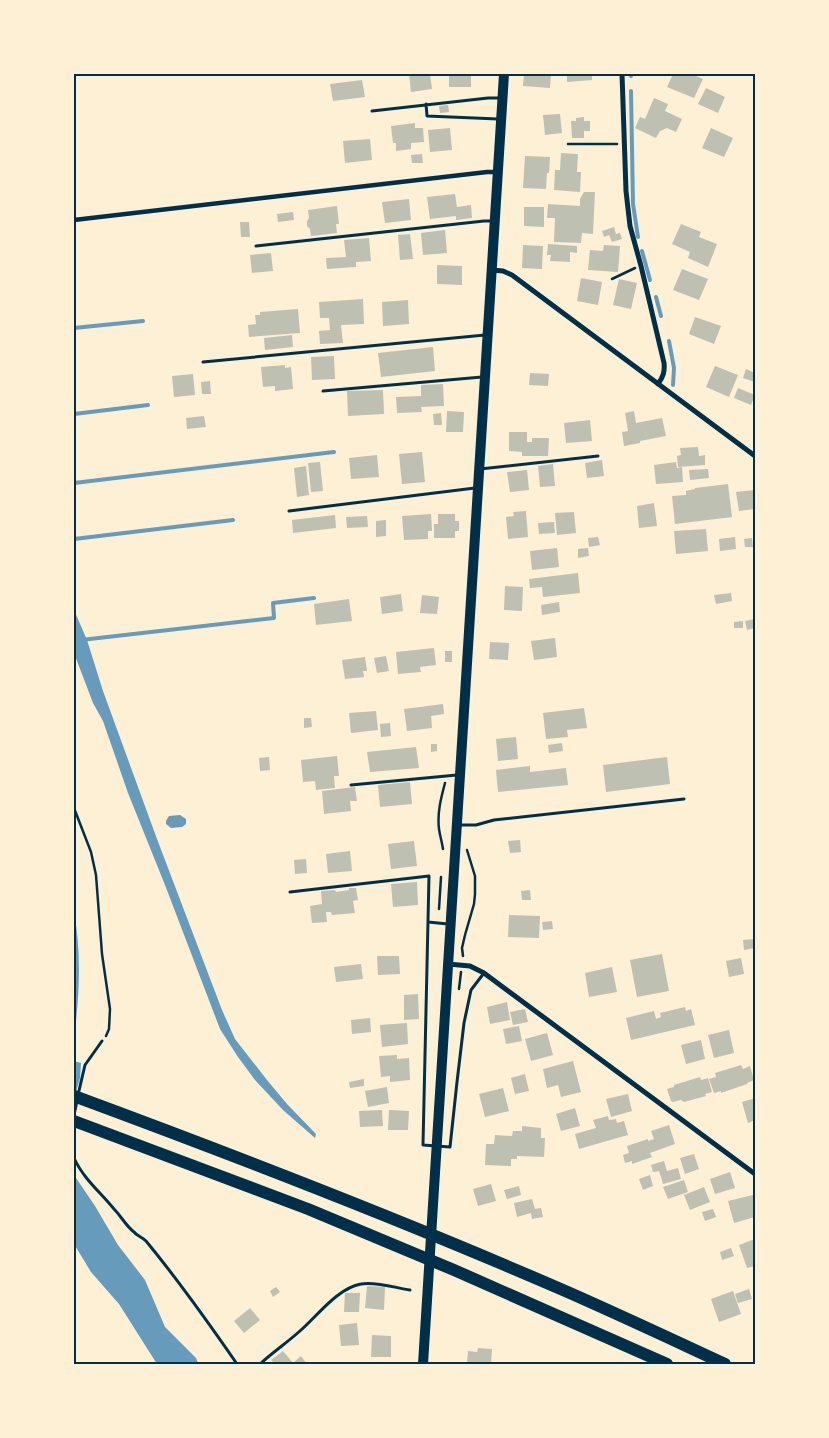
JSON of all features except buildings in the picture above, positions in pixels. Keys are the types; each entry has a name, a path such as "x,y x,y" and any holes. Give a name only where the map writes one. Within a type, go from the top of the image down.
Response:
{"highway":[{"path":"74,1096 313,1186 564,1291 725,1364"},
{"path":"74,1121 308,1209 454,1270 667,1364"}],"main road":[{"path":"423,1364 504,74"}],"street":[{"path":"622,74 626,191 630,226 664,362 665,371 658,384"},
{"path":"74,220 498,172"},
{"path":"492,270 503,271 512,275 755,456"},
{"path":"448,964 470,966 484,973 755,1174"}],"lane":[{"path":"372,111 426,104 503,98"},
{"path":"426,104 427,116 502,120"},
{"path":"256,246 495,221"},
{"path":"203,362 488,335"},
{"path":"323,391 485,377"},
{"path":"479,469 598,456"},
{"path":"289,511 478,488"},
{"path":"351,785 460,775"},
{"path":"457,825 476,825 494,820 684,799"},
{"path":"290,892 429,876 423,1145 450,1147 464,1023 471,990 484,973"},
{"path":"428,922 451,924"},
{"path":"74,1115 85,1066 102,1041"},
{"path":"74,1158 78,1168 88,1180 134,1232 144,1239 172,1273 196,1304 237,1364"},
{"path":"260,1364 302,1330 338,1295 351,1287 369,1283 410,1290"}],"path":[{"path":"568,144 624,144"},
{"path":"612,280 620,274 641,266"},
{"path":"74,808 91,852 96,875 102,954 110,1009 109,1029 102,1041"},
{"path":"463,954 462,948 475,894 475,876 467,846"}],"water":[{"path":"74,610 87,640 103,691 157,839 222,1010 235,1039 287,1104 316,1134 315,1138 283,1110 255,1080 220,1029 128,793 103,721 93,703 74,653"},
{"path":"180,815 186,819 186,824 182,827 171,828 166,824 169,816"},
{"path":"74,913 77,928 79,976 74,1039"},
{"path":"74,1061 81,1063 80,1078 74,1099"},
{"path":"74,1175 118,1245 145,1280 165,1327 196,1358 198,1363 157,1364 119,1304 91,1272 74,1244"}],"waterway":[{"path":"74,74 80,74"},
{"path":"631,91 633,204 638,237"},
{"path":"642,251 650,280"},
{"path":"656,297 661,316"},
{"path":"74,328 143,321"},
{"path":"669,341 674,368 673,385"},
{"path":"74,414 148,405"},
{"path":"74,483 334,452"},
{"path":"74,539 233,520"},
{"path":"81,640 274,618 273,603 314,598"}]}
